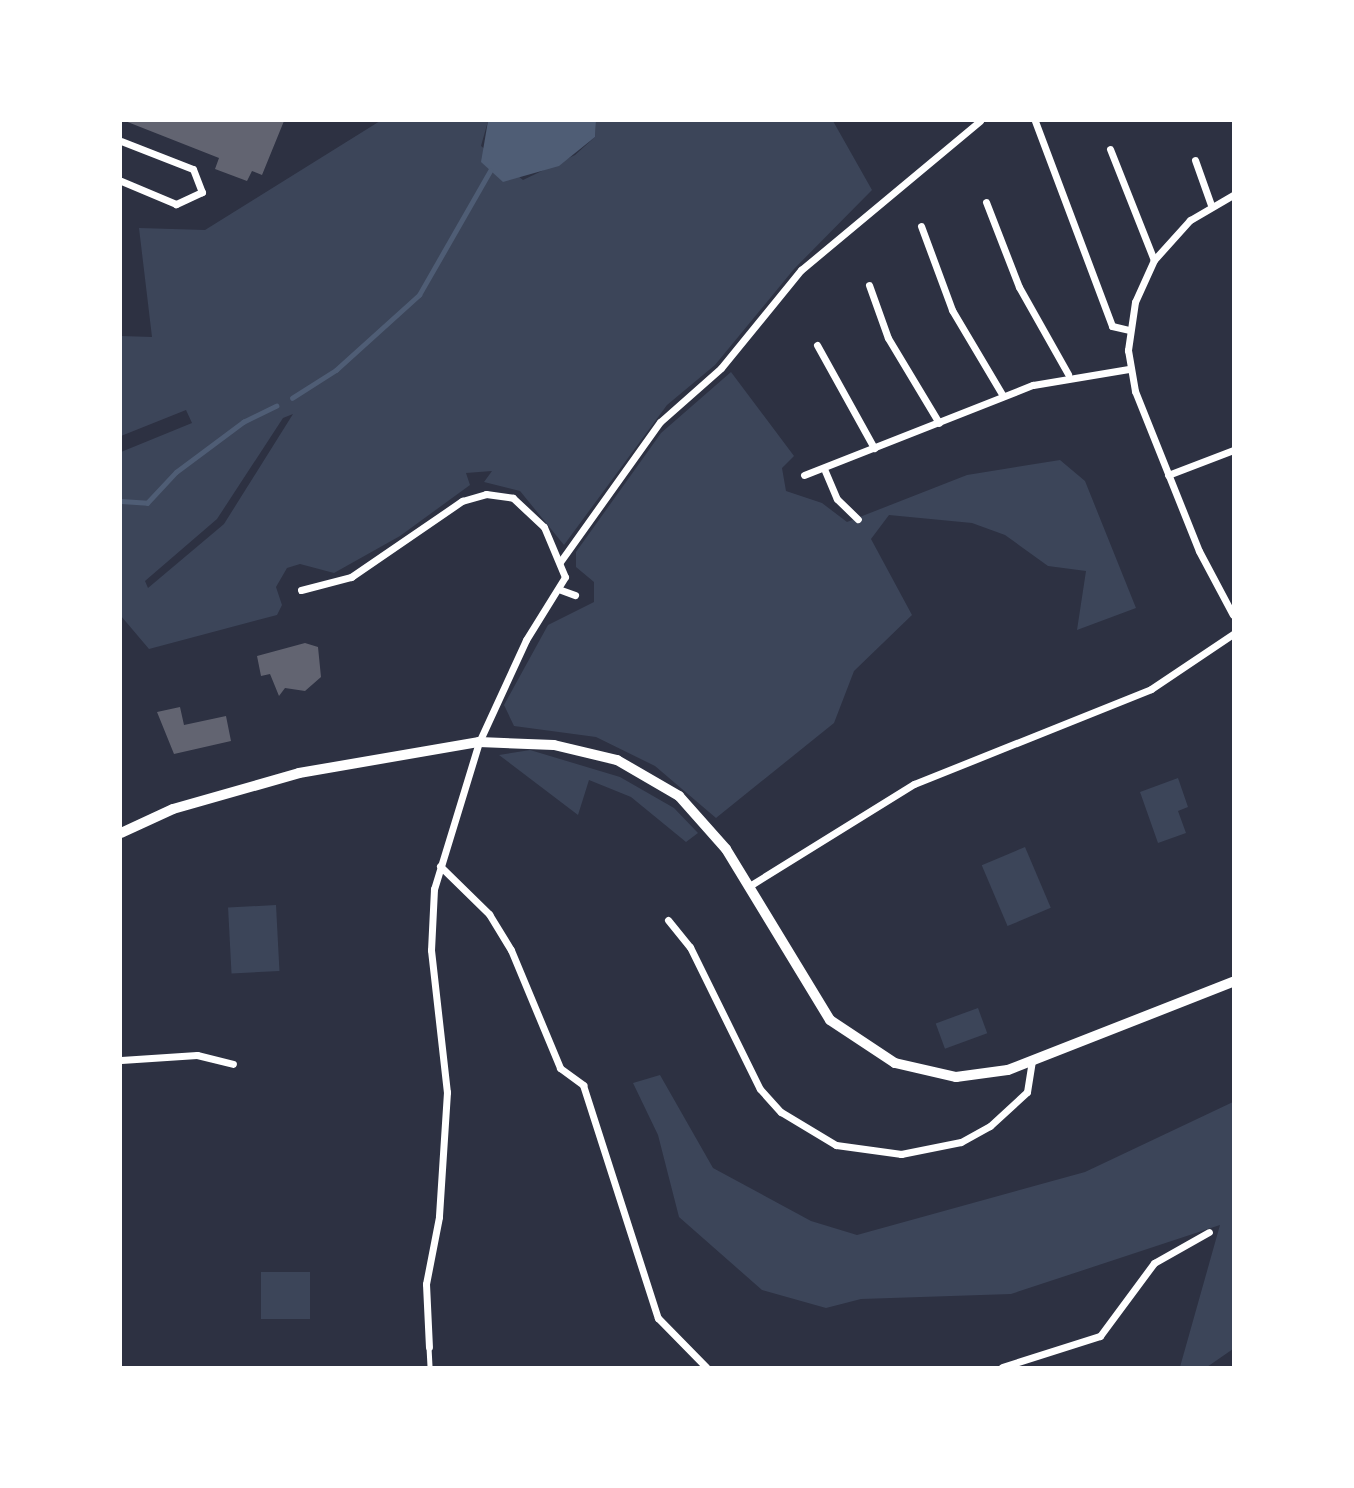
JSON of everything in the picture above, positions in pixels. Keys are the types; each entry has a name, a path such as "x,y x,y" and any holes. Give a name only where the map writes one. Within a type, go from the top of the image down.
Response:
{"street":[{"path":"560,562 660,422 721,368 801,270 980,121"},
{"path":"1035,121 1112,326 1129,330"},
{"path":"121,141 193,169 202,192 176,204 121,181"},
{"path":"1110,149 1154,260"},
{"path":"1195,160 1211,205"},
{"path":"1233,195 1211,205 1154,260 1129,330 1129,369 1168,475 1233,615"},
{"path":"986,202 1019,287 1068,374"},
{"path":"921,226 952,310 1003,396"},
{"path":"869,285 888,338 939,423"},
{"path":"817,345 874,448"},
{"path":"804,475 825,471 874,448 1003,396 1068,374 1129,369"},
{"path":"1168,475 1233,450"},
{"path":"825,471 837,499 858,519"},
{"path":"302,590 351,577 462,501 486,494 513,498 528,510 544,527 560,562 561,590 526,640 479,742 440,866 431,950 447,1092 439,1217 426,1284 429,1347"},
{"path":"561,590 575,595"},
{"path":"751,885 886,799 953,766 1151,689 1233,634"},
{"path":"121,833 173,809 299,773 479,742 544,743 617,760 679,796 751,885 812,996 862,1047 939,1076 981,1076 1032,1062 1233,982"},
{"path":"440,866 489,914 511,950 559,1068 583,1085 658,1318 706,1367"},
{"path":"668,920 690,947 760,1088 781,1112 836,1144 901,1154 961,1142 1027,1092 1032,1062"},
{"path":"121,1060 197,1055 233,1064"},
{"path":"1002,1367 1100,1336 1154,1263 1209,1232"}],"lane":[{"path":"429,1347 430,1367"}],"shaded area":[{"path":"380,121 488,121 481,146 523,180 575,155 595,137 596,121 833,121 872,190 794,269 715,365 667,405 564,545 520,491 484,482 492,471 466,473 470,485 400,536 334,573 300,564 287,568 276,587 282,605 277,615 149,649 121,616 121,452 192,423 186,410 121,436 121,336 152,337 139,228 205,230","holes":["293,414 224,524 148,588 145,581 217,519 283,418"]},
{"path":"488,121 596,121 595,137 559,166 503,182 481,162"},
{"path":"731,372 794,456 782,468 786,491 822,503 847,522 967,475 1060,460 1085,481 1136,608 1077,630 1086,571 1048,566 1005,535 972,523 889,515 871,539 912,615 854,671 834,723 716,818 655,766 596,737 514,726 504,705 548,625 594,602 594,582 576,567 576,552 661,433"},
{"path":"530,750 620,777 674,808 698,833 686,842 631,797 589,780 578,815 499,755"},
{"path":"1178,778 1188,807 1178,811 1186,833 1158,843 1140,792"},
{"path":"1025,847 1051,908 1008,926 982,865"},
{"path":"276,905 279,971 232,973 228,908"},
{"path":"978,1008 987,1033 945,1049 936,1023"},
{"path":"660,1075 713,1168 811,1221 857,1235 1085,1172 1233,1102 1233,1349 1207,1367 1180,1367 1220,1225 1011,1294 861,1299 826,1308 762,1290 679,1217 658,1135 633,1083"},
{"path":"261,1272 310,1272 310,1319 261,1319"}],"building":[{"path":"125,121 284,121 262,175 252,171 247,181 215,169 219,158"},
{"path":"305,643 318,647 321,677 305,691 285,688 279,696 270,674 261,676 257,656"},
{"path":"180,707 184,725 226,716 231,741 174,754 157,712"}],"waterway":[{"path":"292,398 336,370 419,295 490,171"},
{"path":"121,501 147,503 176,472 243,422 276,406"}]}
